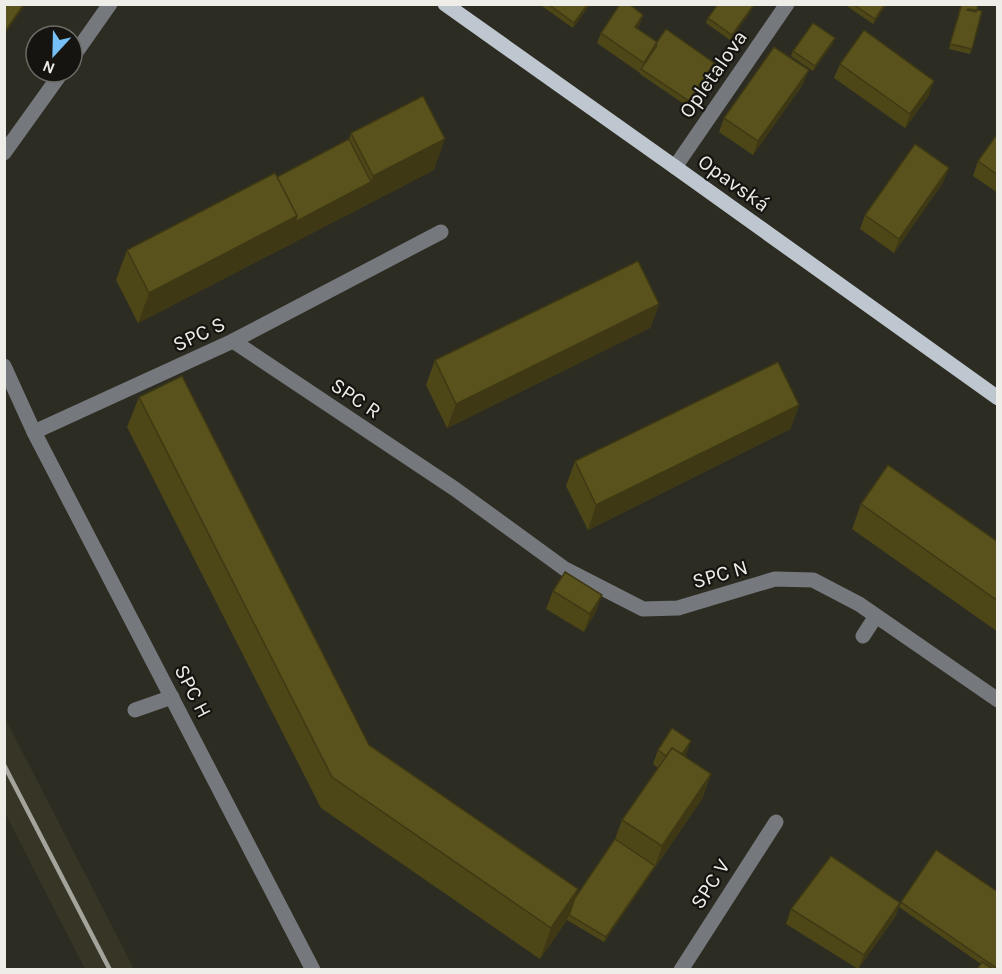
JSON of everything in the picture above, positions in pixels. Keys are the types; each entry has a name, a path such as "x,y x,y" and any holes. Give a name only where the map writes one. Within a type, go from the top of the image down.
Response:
{"main road":[{"name":"Opavská","path":"445,4 998,398"}],"street":[{"path":"84,41 110,4"},
{"name":"Opletalova","path":"675,167 786,4"},
{"path":"4,153 53,84"},
{"name":"SPC S","path":"34,432 233,341 441,232"},
{"name":"SPC R","path":"233,341 454,489"},
{"path":"4,366 34,432"},
{"name":"SPC H","path":"34,432 314,969"},
{"name":"SPC N","path":"454,489 565,569 643,609 678,608 775,579 813,580 859,604 998,700"},
{"path":"863,636 876,616"},
{"path":"135,710 172,697"},
{"name":"SPC V","path":"681,969 776,822"}],"shaded area":[{"path":"4,718 134,969 85,969 5,813"}],"building":[{"path":"4,4 24,4 4,33"},
{"path":"548,4 588,4 574,23"},
{"path":"620,4 629,4 643,15 635,27 657,42 644,63 601,33"},
{"path":"718,4 750,4 753,6 732,35 708,18"},
{"path":"853,4 885,4 875,19"},
{"path":"962,4 978,4 977,10 982,11 972,49 950,44"},
{"path":"813,23 835,38 815,66 793,51"},
{"path":"666,29 714,63 689,101 641,69"},
{"path":"864,30 934,81 910,114 840,64"},
{"path":"774,47 809,70 758,141 724,118"},
{"path":"423,96 445,139 373,176 351,133"},
{"path":"998,133 998,175 978,161"},
{"path":"349,139 371,182 295,222 297,216 277,177"},
{"path":"915,144 949,168 899,239 865,215"},
{"path":"275,173 297,216 149,293 127,250"},
{"path":"638,261 659,304 456,404 435,360"},
{"path":"778,362 799,405 596,505 575,461"},
{"path":"182,376 369,745 578,889 551,928 332,777 139,397"},
{"path":"888,465 998,542 998,601 861,504"},
{"path":"565,572 602,595 590,614 553,591"},
{"path":"672,728 691,741 682,754 672,748 666,756 658,750"},
{"path":"672,748 711,774 662,846 622,820"},
{"path":"615,839 655,866 606,937 569,915 575,898"},
{"path":"936,850 998,892 998,969 901,902"},
{"path":"831,856 900,903 864,955 791,909"},
{"path":"982,962 993,969 977,969"}],"railway":[{"path":"4,765 110,970"}]}
